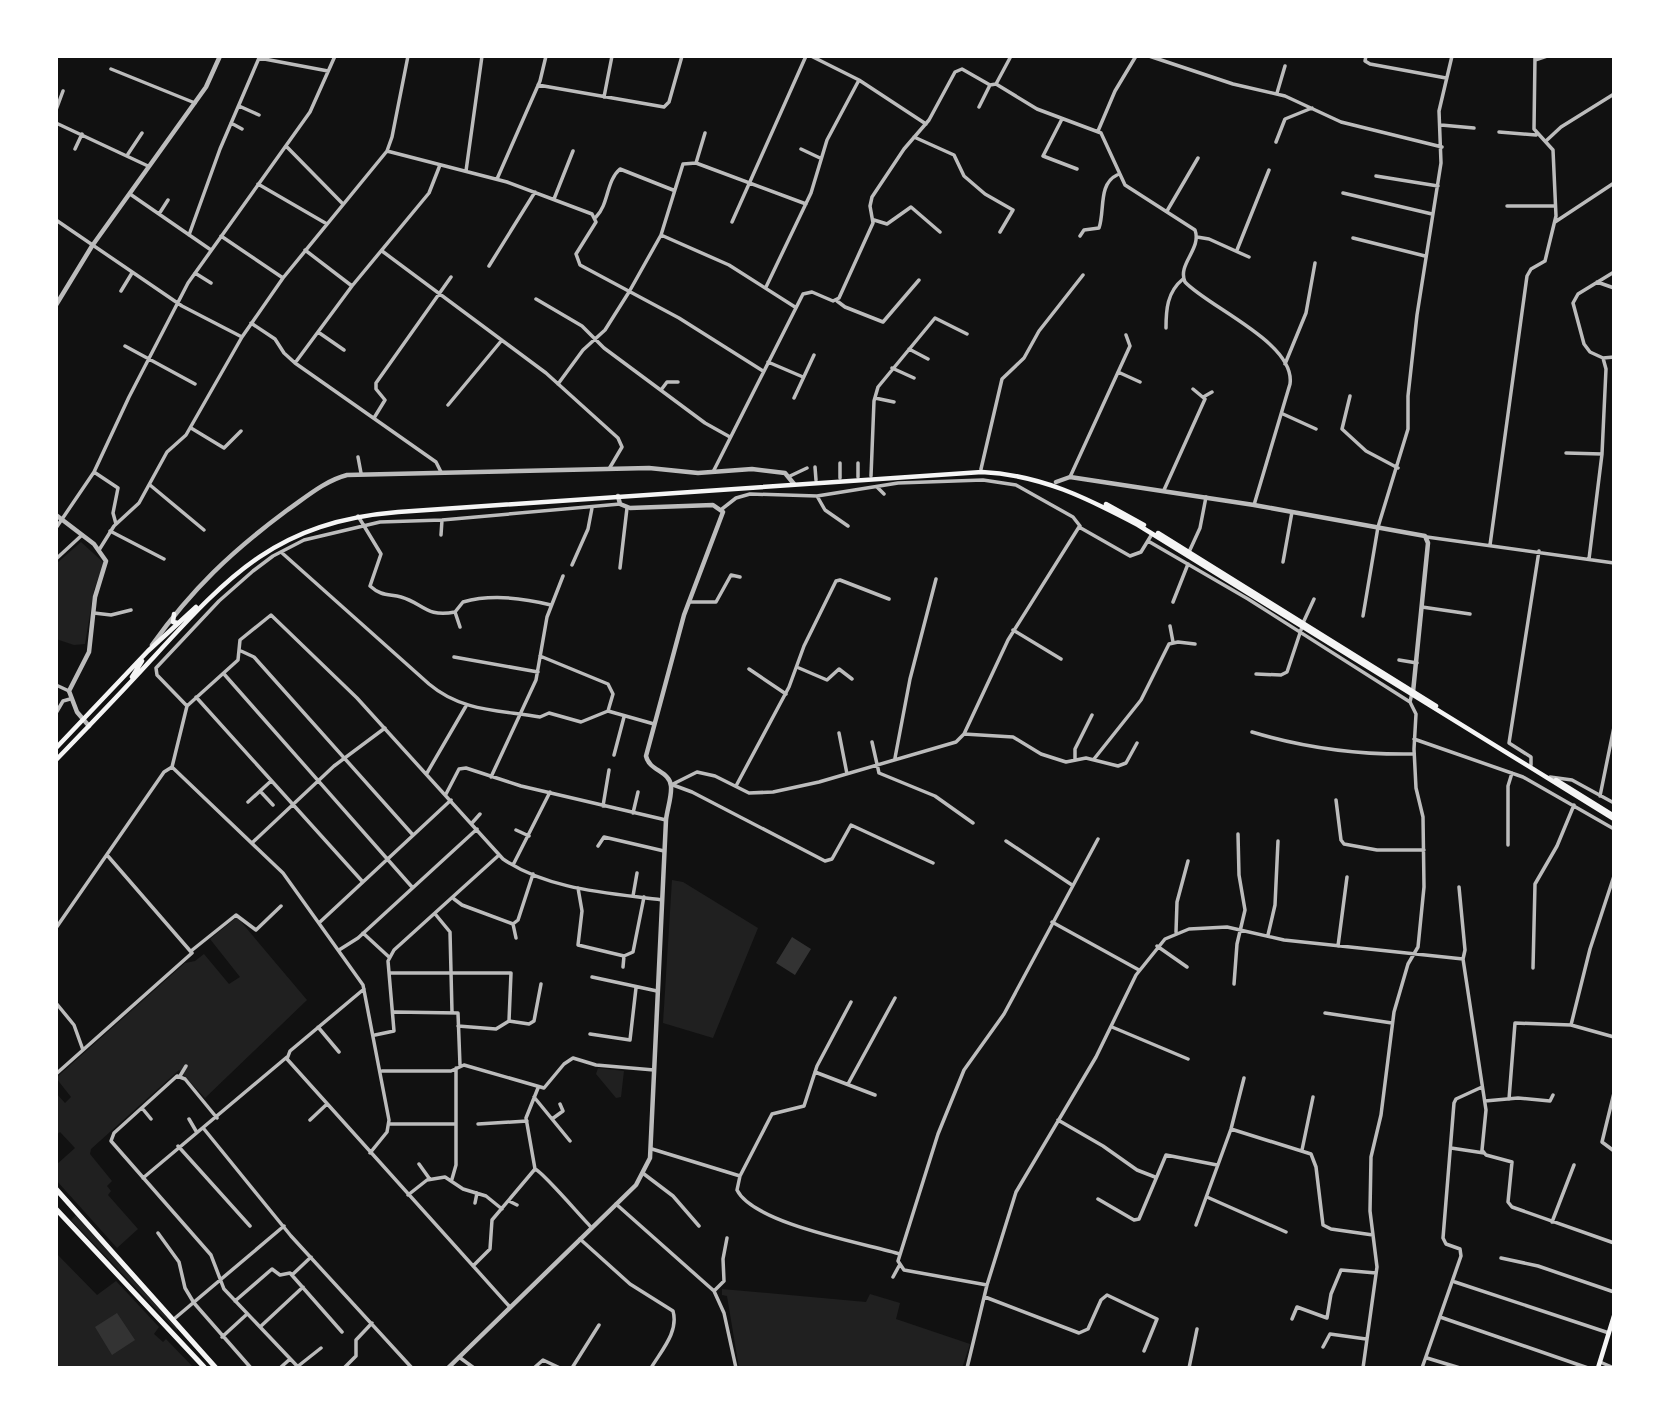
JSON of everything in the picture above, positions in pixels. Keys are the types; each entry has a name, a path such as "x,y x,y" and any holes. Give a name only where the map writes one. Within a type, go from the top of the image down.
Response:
{"main road":[{"path":"56,760 218,588 245,565 295,535 358,516 792,481 981,469 1018,472 1056,482 1122,513 1189,552 1302,627"},
{"path":"56,748 148,651 182,622 232,571 265,548 302,530 358,513 792,481 973,472 1018,475 1074,492 1153,534 1550,776 1614,818"},
{"path":"174,614 174,623 182,622"},
{"path":"126,687 148,651"},
{"path":"1412,693 1614,818"},
{"path":"56,1189 216,1368"},
{"path":"56,1209 205,1368"},
{"path":"65,1218 75,1209"},
{"path":"1599,1365 1614,1316"},
{"path":"176,1337 183,1330"}],"street":[{"path":"56,305 92,246 195,103 210,80 220,56"},
{"path":"56,528 94,472 177,302 195,272 310,112 335,56"},
{"path":"99,550 116,524 135,508 167,452 191,428 242,337 283,278 387,151 408,56"},
{"path":"466,171 482,56"},
{"path":"497,178 538,85 546,56"},
{"path":"604,97 612,56"},
{"path":"538,85 664,107 669,102 681,56"},
{"path":"732,222 748,182 808,56 859,80 926,124"},
{"path":"996,84 1011,56"},
{"path":"1098,131 1115,92 1136,56"},
{"path":"1149,56 1233,84 1277,93 1341,122 1442,147"},
{"path":"1366,56 1367,63 1446,79"},
{"path":"1363,616 1378,527 1398,468 1409,423 1408,396 1442,147 1441,102 1452,56"},
{"path":"1536,135 1535,58 1547,56"},
{"path":"189,235 231,123 261,57 328,71"},
{"path":"1277,93 1285,66"},
{"path":"111,69 195,103"},
{"path":"837,300 873,220 870,201 926,124 957,70 962,69 990,85 996,84 1013,97 1062,119 1098,131 1107,142 1118,174 1128,188 1192,227 1197,237 1183,279 1175,286 1164,313 1166,328"},
{"path":"766,287 806,204 820,158 859,80"},
{"path":"979,107 990,85"},
{"path":"56,110 63,91"},
{"path":"1546,141 1561,127 1614,94"},
{"path":"239,106 259,115"},
{"path":"1276,142 1285,119 1312,108"},
{"path":"1062,119 1043,156 1077,169"},
{"path":"56,123 128,154 148,166"},
{"path":"231,123 242,129"},
{"path":"1441,125 1474,128"},
{"path":"1490,545 1527,276 1531,269 1545,261 1555,222 1553,150 1546,141 1536,135 1499,132"},
{"path":"128,154 142,133"},
{"path":"696,163 705,133"},
{"path":"75,149 82,134"},
{"path":"914,137 954,155 964,176 985,194 1013,210 1000,232"},
{"path":"286,146 342,203"},
{"path":"801,149 820,158"},
{"path":"387,151 497,178 596,217"},
{"path":"554,199 573,151"},
{"path":"1167,211 1198,158"},
{"path":"558,384 583,350 605,330 629,292 661,234 683,164 696,163 806,204"},
{"path":"295,363 352,286 429,193 440,165"},
{"path":"673,190 620,169 615,174 603,209 577,252 576,260 679,318 763,372"},
{"path":"1237,250 1269,170"},
{"path":"1080,236 1084,230 1099,228 1105,191 1110,179 1118,174"},
{"path":"1376,176 1437,186"},
{"path":"1555,222 1614,183"},
{"path":"258,184 327,224"},
{"path":"489,266 535,192"},
{"path":"1343,193 1433,214"},
{"path":"130,194 211,250"},
{"path":"159,214 168,200"},
{"path":"1507,205 1555,206"},
{"path":"873,220 887,224 911,207 940,232"},
{"path":"56,220 177,302 242,337"},
{"path":"661,234 707,253 795,307"},
{"path":"221,236 283,278"},
{"path":"1197,237 1237,250 1249,257"},
{"path":"1353,238 1425,256"},
{"path":"305,250 352,286"},
{"path":"382,251 558,384 621,441 622,447 609,469"},
{"path":"1285,364 1306,313 1315,263"},
{"path":"195,272 211,283"},
{"path":"1614,272 1578,294 1573,303 1584,344 1590,352 1603,358 1614,357"},
{"path":"121,291 132,273"},
{"path":"981,469 1000,383 1024,358 1039,331 1059,309 1083,275"},
{"path":"374,418 385,400 376,389 376,383 451,277"},
{"path":"1183,279 1190,287 1257,331 1285,364 1291,379 1283,414 1254,505"},
{"path":"713,472 803,294 808,291 837,300 845,307 883,322 919,281"},
{"path":"1597,282 1614,288"},
{"path":"536,299 582,327 661,390 730,437"},
{"path":"871,476 875,398 880,383 935,318 967,334"},
{"path":"251,323 275,339 295,363 436,462 441,472"},
{"path":"318,332 344,350"},
{"path":"1070,477 1130,346 1126,335"},
{"path":"448,405 502,340"},
{"path":"125,346 195,384"},
{"path":"909,349 929,359"},
{"path":"794,398 814,355"},
{"path":"1589,559 1602,454 1606,383 1603,358"},
{"path":"768,362 803,377"},
{"path":"892,368 914,378"},
{"path":"1118,372 1140,382"},
{"path":"661,390 667,382 678,382"},
{"path":"1193,389 1205,396"},
{"path":"1164,490 1205,396 1212,392"},
{"path":"1350,396 1342,429 1366,451 1398,468"},
{"path":"875,398 894,402"},
{"path":"1283,414 1316,429"},
{"path":"191,428 224,448 242,431"},
{"path":"1566,453 1602,454"},
{"path":"358,457 361,473"},
{"path":"840,463 840,478"},
{"path":"858,463 858,477"},
{"path":"816,467 816,480"},
{"path":"148,651 174,614 221,562 262,529 334,479 361,473 609,469 713,472 769,469 792,481 807,468"},
{"path":"94,472 118,488 113,513 116,524"},
{"path":"1056,482 1070,477 1164,490 1427,537 1614,563"},
{"path":"722,509 736,498 750,494 817,496 877,487 978,480 1008,482 1073,517 1080,526 1130,556 1139,554 1153,534"},
{"path":"150,485 204,530"},
{"path":"877,487 884,494"},
{"path":"618,496 620,504"},
{"path":"817,496 825,510 848,526"},
{"path":"1189,552 1200,528 1206,497"},
{"path":"187,706 156,675 156,668 219,601 281,552 304,540 361,525 620,504 626,508 713,505 722,509"},
{"path":"572,565 588,529 592,507"},
{"path":"620,568 626,508"},
{"path":"448,1368 644,1174 652,1149 664,851 671,785 668,778 652,768 646,760 689,602 722,518 722,509"},
{"path":"1283,562 1292,512"},
{"path":"56,515 99,550 106,564 96,592 89,652 69,691 70,699 89,726"},
{"path":"358,516 381,554 370,582 372,588 386,597 405,598 424,611 455,612"},
{"path":"441,535 442,520"},
{"path":"671,785 697,772 715,776 752,794 773,792 952,744 964,734 1013,630 1080,526"},
{"path":"110,531 164,559"},
{"path":"56,559 82,535"},
{"path":"1410,702 1417,663 1427,537"},
{"path":"1148,541 1302,627 1410,702 1416,714 1414,754 1416,788 1423,817 1423,899 1418,947 1406,968 1392,1023 1382,1107 1371,1157 1370,1201 1376,1273 1363,1368"},
{"path":"1531,765 1531,757 1509,743 1539,551"},
{"path":"281,552 435,690 466,706 540,717 549,713 576,723 608,712 654,724"},
{"path":"1173,602 1188,564"},
{"path":"689,602 716,602 731,575 740,577"},
{"path":"491,776 538,672 551,605 563,576"},
{"path":"895,758 910,679 936,579"},
{"path":"736,786 799,668 804,646 838,580 889,599"},
{"path":"455,612 463,602 473,600 507,598 551,605"},
{"path":"1256,674 1285,674 1314,599"},
{"path":"1422,607 1470,614"},
{"path":"94,613 111,615 131,610"},
{"path":"455,612 460,627"},
{"path":"56,928 164,772 172,767 187,706 238,660 241,651 239,643 243,637 271,615 427,773 499,855 533,874 578,888 662,900"},
{"path":"1094,758 1141,700 1161,657 1173,642 1170,626"},
{"path":"1013,630 1061,659"},
{"path":"1173,642 1195,645"},
{"path":"241,651 254,657 413,835"},
{"path":"541,656 608,684 612,694 608,712"},
{"path":"454,657 538,672"},
{"path":"1399,660 1417,663"},
{"path":"799,668 827,680 839,669 852,679"},
{"path":"749,669 786,694"},
{"path":"224,674 412,887"},
{"path":"56,685 69,691"},
{"path":"196,697 362,881"},
{"path":"56,713 63,701 70,699"},
{"path":"427,773 466,706"},
{"path":"1075,760 1075,749 1092,715"},
{"path":"614,755 624,716"},
{"path":"1600,796 1614,727"},
{"path":"253,842 344,759 385,729"},
{"path":"1252,732 1287,742 1361,754 1414,754"},
{"path":"839,733 847,774"},
{"path":"964,734 1013,737 1046,756 1066,762 1094,758 1122,765 1137,743"},
{"path":"1414,738 1512,773 1614,829"},
{"path":"873,742 875,765 885,777 934,796 973,823"},
{"path":"172,767 283,873 320,922 364,989 382,1071 389,1125 384,1138 370,1153"},
{"path":"446,794 460,769 466,768 603,806 666,820"},
{"path":"603,806 609,770"},
{"path":"1508,845 1508,786 1512,773"},
{"path":"1550,776 1565,778 1614,803"},
{"path":"248,802 271,781"},
{"path":"671,785 700,796 825,861 832,859 851,825 933,863"},
{"path":"260,791 273,805"},
{"path":"513,865 551,792"},
{"path":"633,813 638,792"},
{"path":"320,922 451,800"},
{"path":"1336,800 1340,840 1344,844 1388,851 1424,850"},
{"path":"1533,968 1535,884 1557,846 1574,805"},
{"path":"472,823 480,814"},
{"path":"339,951 363,933 477,829"},
{"path":"516,830 529,836"},
{"path":"1234,984 1245,910 1239,875 1238,834"},
{"path":"598,846 604,837 664,851"},
{"path":"893,1277 899,1266 900,1254 938,1134 964,1070 1004,1014 1098,839"},
{"path":"1006,841 1072,885"},
{"path":"1268,935 1275,905 1278,841"},
{"path":"107,855 191,951"},
{"path":"389,957 405,939 454,899 499,855"},
{"path":"1176,933 1177,902 1188,862"},
{"path":"633,896 637,873"},
{"path":"516,938 513,924 520,914 533,874"},
{"path":"1571,1025 1590,949 1614,876"},
{"path":"1338,946 1347,877"},
{"path":"1460,887 1465,950 1463,959 1485,1101 1484,1153"},
{"path":"578,888 582,911 579,945 624,957 633,952 643,897"},
{"path":"454,899 462,905 513,924"},
{"path":"56,1074 189,957 191,951 236,915 256,930 281,906"},
{"path":"56,913 62,918"},
{"path":"436,915 449,929 452,1012"},
{"path":"1052,922 1139,970"},
{"path":"967,1368 987,1285 1012,1202 1112,1027 1139,970 1157,946 1176,933 1198,928 1241,929 1338,946 1463,959"},
{"path":"363,933 389,957 393,1032 375,1035"},
{"path":"1157,946 1187,967"},
{"path":"623,967 624,957"},
{"path":"390,973 510,971 509,1021"},
{"path":"592,977 657,991"},
{"path":"458,1027 496,1029 509,1021 529,1024 534,1021 541,984"},
{"path":"590,1034 630,1040 636,988"},
{"path":"143,1178 178,1146 217,1118 317,1027 364,989"},
{"path":"848,1084 895,998"},
{"path":"56,1003 74,1025 83,1049"},
{"path":"850,1003 815,1072 802,1108 772,1114 740,1176 738,1193 754,1208 790,1223 900,1254"},
{"path":"394,1012 452,1012 459,1015 456,1170 452,1179"},
{"path":"1325,1013 1392,1023"},
{"path":"1509,1100 1515,1023 1571,1025 1614,1037"},
{"path":"317,1027 339,1052"},
{"path":"1112,1027 1188,1059"},
{"path":"286,1057 510,1307"},
{"path":"382,1071 458,1067 547,1087 561,1067 573,1058 596,1065 654,1070"},
{"path":"186,1066 180,1076 111,1138 211,1255 221,1283 235,1301 290,1359 298,1367 321,1348"},
{"path":"815,1072 875,1095"},
{"path":"180,1076 217,1118"},
{"path":"1196,1225 1231,1129 1244,1078"},
{"path":"473,1266 490,1249 491,1223 535,1170 527,1121 538,1087"},
{"path":"1422,1368 1462,1252 1443,1238 1455,1101 1482,1087"},
{"path":"1614,1093 1602,1142 1614,1151"},
{"path":"1485,1101 1550,1101 1553,1095"},
{"path":"533,1096 570,1141"},
{"path":"1302,1150 1314,1097"},
{"path":"310,1120 327,1104"},
{"path":"552,1119 563,1111 560,1104"},
{"path":"142,1108 151,1119"},
{"path":"189,1119 196,1132"},
{"path":"478,1124 527,1121"},
{"path":"1058,1121 1103,1146 1137,1170 1155,1177"},
{"path":"389,1125 456,1124"},
{"path":"204,1129 311,1257 412,1368"},
{"path":"1231,1129 1311,1154 1315,1160 1323,1224 1331,1229 1373,1235"},
{"path":"178,1146 250,1226"},
{"path":"1451,1148 1484,1153 1512,1162 1510,1205 1614,1244"},
{"path":"652,1149 740,1176"},
{"path":"1098,1199 1134,1220 1139,1219 1164,1157 1169,1153 1217,1166"},
{"path":"419,1164 429,1178"},
{"path":"1552,1222 1574,1165"},
{"path":"535,1170 546,1175 553,1188 592,1228"},
{"path":"644,1174 673,1196 699,1226"},
{"path":"408,1195 429,1178 452,1179 463,1189 486,1196 502,1209"},
{"path":"475,1203 477,1194"},
{"path":"1207,1197 1286,1232"},
{"path":"509,1201 517,1205"},
{"path":"616,1204 714,1291 724,1313 736,1368"},
{"path":"174,1319 221,1283 285,1226"},
{"path":"158,1233 178,1262 185,1288 194,1303 251,1368"},
{"path":"714,1291 724,1281 723,1259 727,1238"},
{"path":"580,1239 623,1279 673,1311 673,1331 651,1368"},
{"path":"292,1276 311,1257"},
{"path":"1502,1258 1538,1266 1614,1292"},
{"path":"899,1266 908,1271 987,1285"},
{"path":"235,1301 272,1269 280,1275 290,1273 342,1332"},
{"path":"1292,1319 1297,1307 1327,1318 1331,1294 1341,1270 1376,1273"},
{"path":"1454,1281 1609,1333"},
{"path":"260,1327 303,1287"},
{"path":"984,1297 1079,1333 1088,1329 1101,1300 1107,1295 1157,1320 1143,1351"},
{"path":"222,1337 247,1314"},
{"path":"1440,1317 1588,1368"},
{"path":"344,1368 356,1356 356,1340 372,1323"},
{"path":"572,1368 599,1325"},
{"path":"1189,1368 1197,1329"},
{"path":"1323,1347 1330,1335 1366,1339"},
{"path":"458,1357 474,1368"},
{"path":"1427,1358 1460,1368"},
{"path":"280,1368 290,1359"},
{"path":"534,1368 543,1360 560,1368"},
{"path":"1599,1365 1614,1368"}],"shaded area":[{"path":"81,542 104,563 94,590 85,644 74,645 56,639 56,564"},
{"path":"672,880 683,882 758,928 713,1038 663,1023"},
{"path":"237,917 307,1000 205,1098 179,1070 91,1149 90,1154 112,1181 107,1186 111,1191 108,1195 138,1229 117,1248 56,1180 56,1165 75,1148 60,1132 56,1135 56,1093 65,1103 71,1097 56,1078 185,963 195,961 204,954 229,984 240,977 210,939"},
{"path":"792,937 811,949 795,975 776,963"},
{"path":"598,1068 624,1071 621,1097 616,1098 596,1074"},
{"path":"76,1215 177,1328 177,1331 71,1220"},
{"path":"56,1253 97,1295 116,1281 159,1327 154,1334 163,1342 166,1339 194,1368 56,1368"},
{"path":"722,1289 866,1302 870,1294 900,1303 896,1319 970,1344 962,1368 739,1368 727,1296 722,1295"},
{"path":"117,1313 135,1340 112,1355 95,1327"}]}
